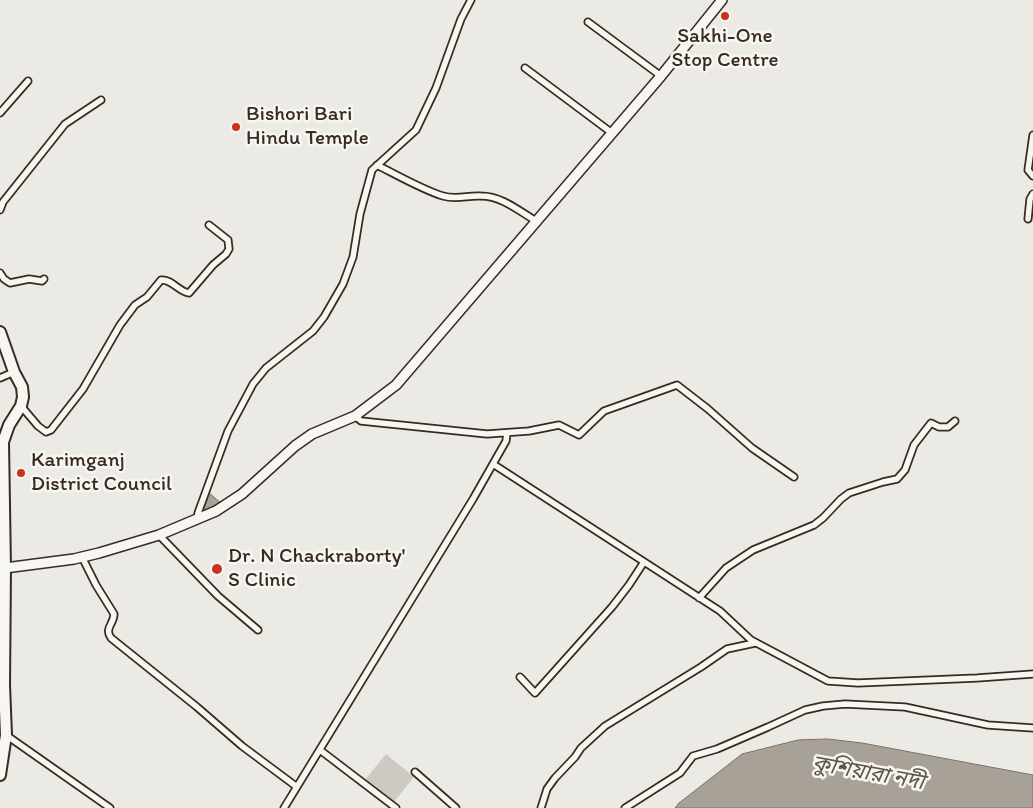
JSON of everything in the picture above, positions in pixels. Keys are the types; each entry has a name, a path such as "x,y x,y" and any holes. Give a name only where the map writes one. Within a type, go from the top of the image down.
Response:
{"highway":[{"path":"0,332 14,372 22,387 23,397 21,406 9,425 3,442 2,524 6,568 2,685 6,734 0,774"}],"main road":[{"path":"6,568 82,557 159,535 197,520 225,506 236,498 295,446 312,434 355,416 396,385 662,76 722,0"}],"street":[{"path":"197,520 228,431 253,384 266,368 313,331 343,284 353,257 360,214 372,170 416,130 436,88 460,19 469,1"},
{"path":"588,22 662,76"},
{"path":"526,68 612,133"},
{"path":"0,113 28,81"},
{"path":"0,210 4,202 65,124 101,100"},
{"path":"1033,135 1028,170 1033,176"},
{"path":"377,165 442,196 457,199 490,196 504,201 536,221"},
{"path":"1028,218 1030,199 1033,194"},
{"path":"21,406 43,431 51,430 83,389 120,325 135,306 147,297 161,280 165,279 184,292 190,292 213,265 226,254 229,250 228,240 210,225"},
{"path":"0,273 10,283 29,279 42,281 44,279"},
{"path":"0,378 14,372"},
{"path":"355,416 361,420 487,434 507,434 559,425 579,435 604,411 677,385 708,409 752,448 794,477"},
{"path":"700,598 726,568 753,550 814,525 841,498 849,494 897,479 906,470 914,445 931,423 939,428 948,427 955,421"},
{"path":"284,808 424,580 493,464 506,441 507,434"},
{"path":"493,464 720,611 755,643 828,680 858,683 1033,674"},
{"path":"159,535 218,596 258,630"},
{"path":"82,557 114,614 107,633 111,638 242,746 297,787"},
{"path":"520,677 535,693 612,607 644,562"},
{"path":"541,808 548,789 556,778 581,748 605,726 701,668 727,649 755,643"},
{"path":"625,808 680,773 694,756 717,749 805,710 814,708 845,704 905,707 988,725 1033,728"},
{"path":"6,734 110,808"},
{"path":"320,750 396,808"},
{"path":"415,772 456,808"}],"shaded area":[{"path":"386,754 414,777 393,803 364,781"}],"water":[{"path":"207,491 223,505 199,517"},
{"name":"কুশিয়ারা নদী","path":"828,739 862,743 1033,775 1033,808 675,808 742,754 798,740"}],"place":[{"name":"Sakhi-One Stop Centre","path":"725,16"},
{"name":"Bishori Bari Hindu Temple","path":"236,127"},
{"name":"Karimganj District Council","path":"21,473"},
{"name":"Dr. N Chackraborty' S Clinic","path":"217,569"}]}
